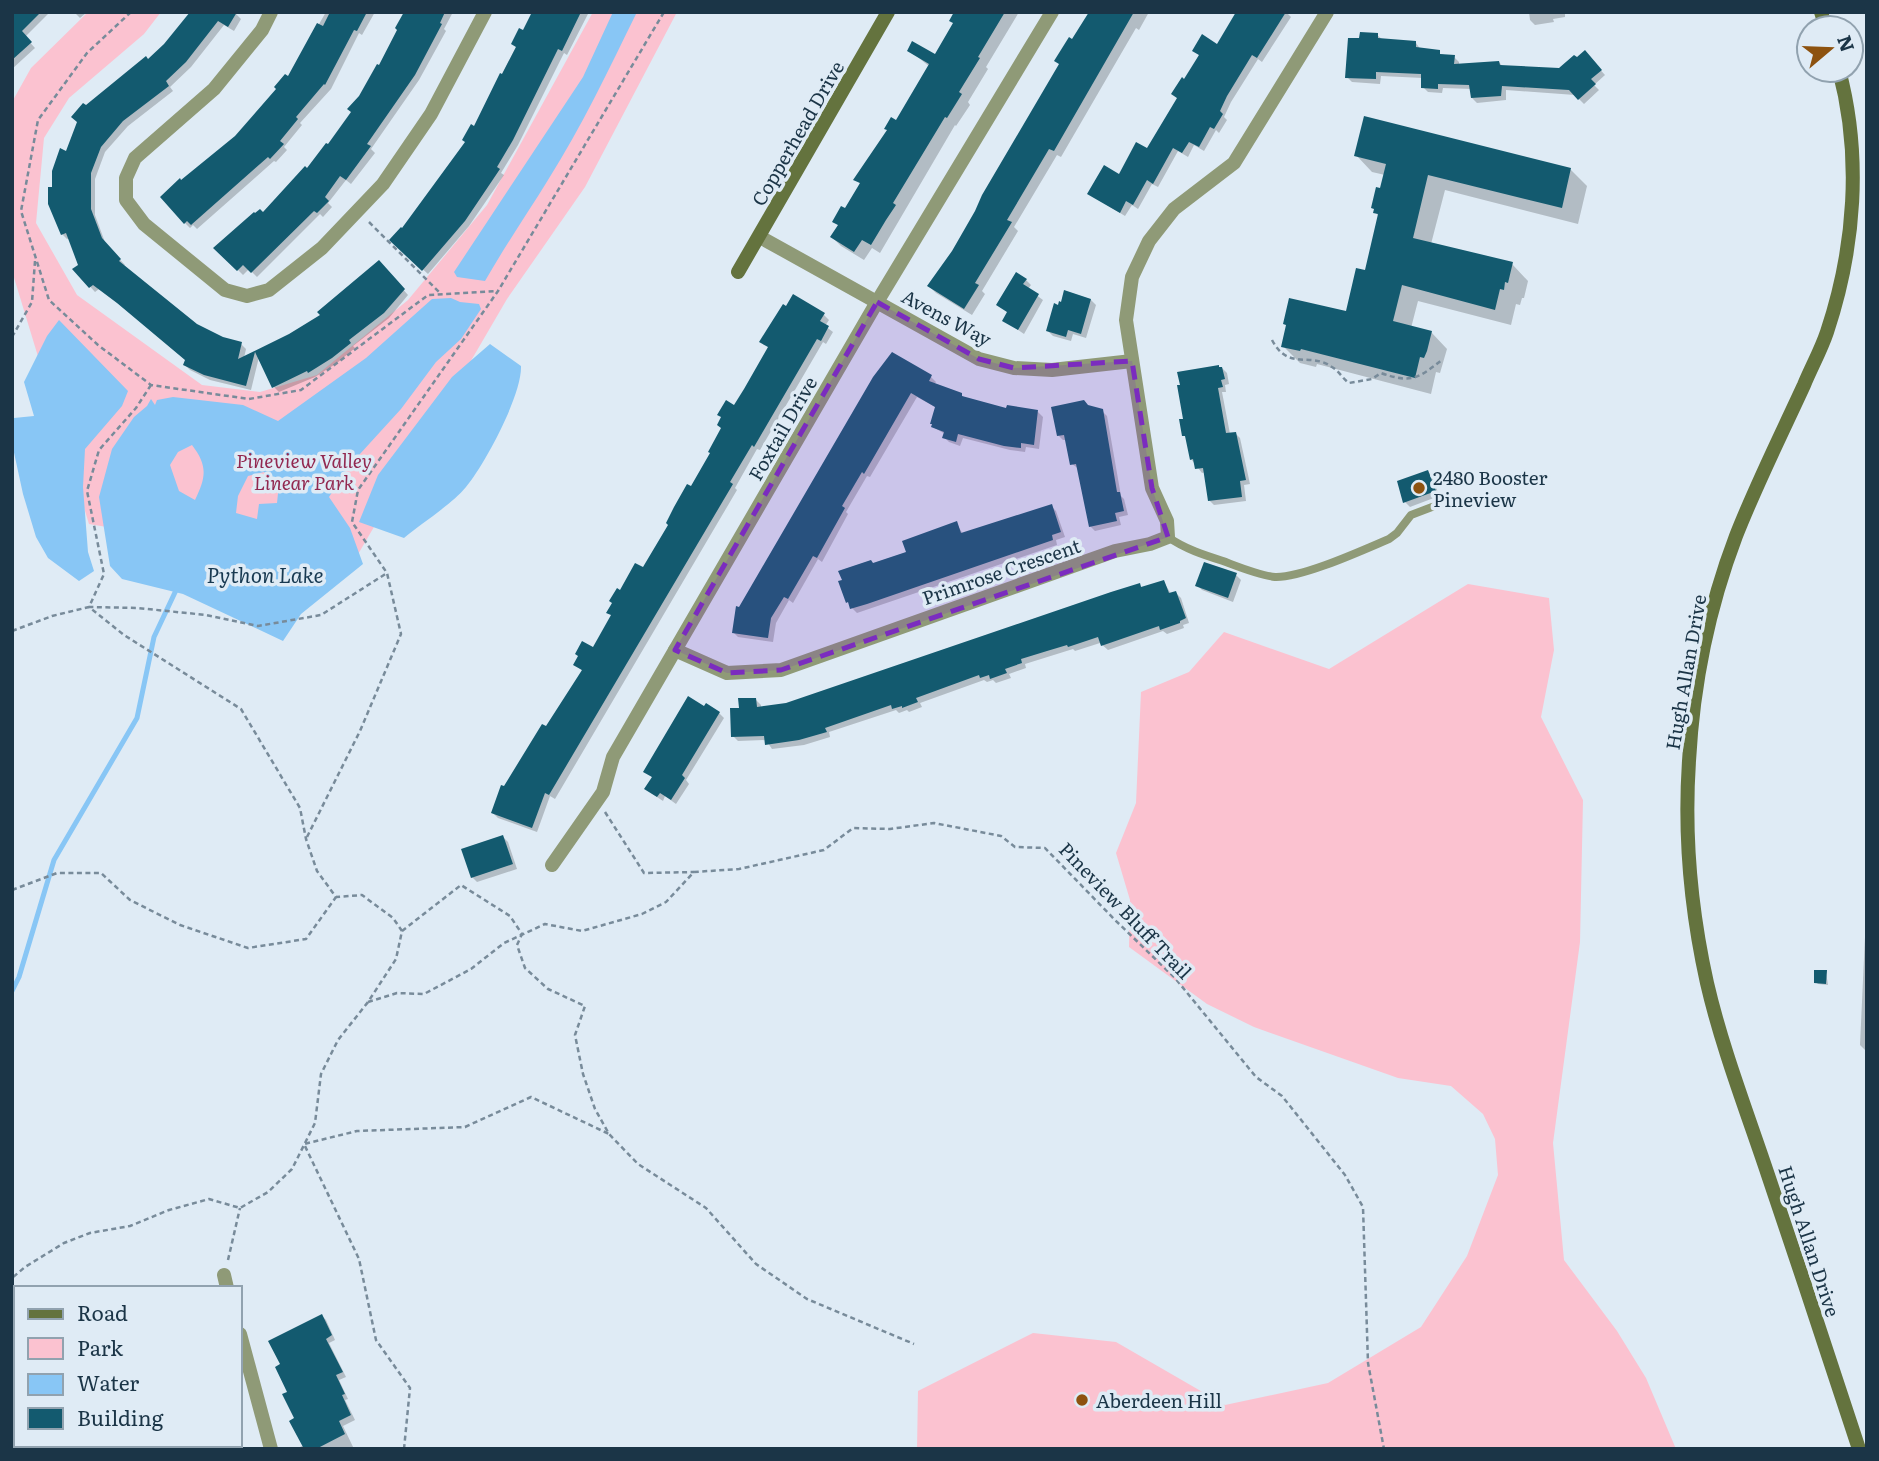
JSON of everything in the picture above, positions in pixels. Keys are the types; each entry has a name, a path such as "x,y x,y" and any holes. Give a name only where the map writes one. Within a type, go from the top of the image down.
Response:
{"main road":[{"name":"Copperhead Drive","path":"738,272 888,12"},
{"name":"Hugh Allan Drive","path":"1842,84 1853,172 1847,253 1827,334 1736,537 1719,588 1696,699 1687,811 1696,926 1708,987 1859,1449"}],"street":[{"path":"271,12 262,30 214,89 135,158 126,178 126,200 144,225 225,290 247,296 270,289 322,247 383,184 431,114 485,12"},
{"name":"Foxtail Drive","path":"552,865 603,792 613,757 877,302 1052,12"},
{"path":"1168,537 1167,521 1152,488 1126,320 1132,277 1149,241 1174,209 1234,163 1326,12"},
{"name":"Avens Way","path":"760,237 979,359 1014,368 1052,370 1132,361"},
{"name":"Primrose Crescent","path":"675,650 727,674 781,670 1115,551 1150,544 1168,537"},
{"path":"242,1341 271,1449"}],"lane":[{"path":"1168,537 1181,547 1219,560 1267,575 1285,576 1314,568 1389,539 1411,515 1432,507"}],"path":[{"path":"306,839 360,731 401,634 387,573 352,522 358,490 498,291 664,12"},
{"path":"369,222 441,294"},
{"path":"12,337 32,302 36,257"},
{"path":"1272,340 1279,352 1289,358 1318,361 1333,367 1341,378 1349,383 1372,379 1381,373 1398,379 1421,377 1443,359"},
{"path":"89,607 104,574 87,491 90,480 99,450 136,408 151,384"},
{"path":"12,631 52,616 89,607 138,608 206,615 258,626 321,615 387,573"},
{"path":"89,607 124,635 241,709 300,808 306,839 317,871 336,897"},
{"name":"Pineview Bluff Trail","path":"598,799 644,873 738,869 824,850 853,828 890,829 934,823 1000,836 1015,847 1045,848 1175,978 1256,1077 1283,1096 1351,1185 1363,1207 1368,1363 1384,1449"},
{"path":"368,1002 397,993 424,993 471,969 503,943 545,924 582,931 642,914 666,902 694,872"},
{"path":"12,890 57,873 101,873 130,900 180,925 248,948 306,939 336,897"},
{"path":"225,1282 240,1209 268,1192 292,1169 315,1123 320,1074 338,1040 368,1002 396,959 402,931 461,885 510,916 522,934"},
{"path":"336,897 362,895 393,918 402,931"},
{"path":"522,934 517,945 525,968 548,989 585,1006 575,1035 591,1098 609,1133 638,1164 706,1208 756,1264 807,1299 914,1344"},
{"path":"304,1144 357,1130 465,1127 531,1097 609,1133"},
{"path":"304,1144 359,1259 376,1340 410,1388 404,1449"},
{"path":"12,1278 64,1243 90,1233 130,1226 169,1210 209,1199 240,1209"}],"highlighted area":[{"path":"877,302 979,359 1014,368 1132,361 1152,488 1168,537 781,670 727,673 675,650"}],"green space":[{"name":"Pineview Valley Linear Park","path":"88,12 161,12 144,34 69,98 44,138 36,223 77,295 202,385 260,392 317,375 408,300 487,205 593,12 677,12 585,187 507,299 350,568 89,524 12,271 12,102 31,68"},
{"path":"1468,584 1549,598 1554,650 1541,717 1583,800 1580,942 1553,1143 1564,1260 1617,1331 1646,1378 1676,1449 917,1449 918,1391 1033,1333 1116,1342 1225,1405 1328,1383 1421,1327 1467,1256 1498,1175 1495,1139 1483,1114 1451,1086 1398,1078 1254,1027 1207,1004 1129,947 1130,900 1116,853 1136,803 1141,692 1189,672 1224,632 1329,669"}],"water":[{"path":"613,12 637,12 560,160 485,281 457,277 454,272 583,77"},
{"name":"Python Lake","path":"451,298 479,304 481,309 461,339 436,362 401,409 349,466 329,497 350,528 363,564 301,614 283,641 183,594 122,579 110,566 99,497 112,449 134,417 151,399 155,405 157,400 173,397 243,405 278,421 366,358 432,299","holes":["192,445 201,459 204,472 195,500 179,491 170,465 178,452","264,472 279,484 277,503 259,504 257,519 236,513 238,496 248,476"]},
{"path":"59,320 128,391 122,406 85,449 83,487 88,552 94,571 79,581 48,558 36,537 13,448 14,418 34,416 24,382 47,336"},
{"name":"Python Lake","path":"490,344 521,366 520,379 501,429 466,487 404,538 359,522 378,475 452,377"}],"building":[{"path":"12,12 41,12 22,31 32,42 12,60"},
{"path":"190,12 237,12 228,27 218,21 186,62 166,81 169,86 123,121 101,147 91,173 91,209 102,238 121,259 119,261 197,324 223,337 242,342 238,359 320,315 317,312 379,260 405,289 384,313 349,340 351,343 332,358 308,373 307,371 272,388 255,352 246,386 204,375 183,365 185,360 117,303 93,285 89,288 72,269 78,265 66,233 61,235 48,204 48,187 52,187 52,171 60,148 66,151 77,122 71,117 83,103 86,105 146,56 148,59"},
{"path":"330,12 367,12 357,31 354,30 325,85 296,117 298,119 280,141 284,144 270,159 268,157 191,225 187,221 184,224 160,197 180,178 181,180 235,136 276,89 274,87 285,74 288,76 317,23 323,26"},
{"path":"404,12 445,12 440,23 442,24 415,75 367,144 371,146 346,180 340,176 325,197 329,201 317,213 314,211 251,273 243,265 237,271 213,248 254,212 260,209 263,212 305,166 307,168 326,143 328,144 351,112 347,109 359,96 377,64 379,65"},
{"path":"532,12 581,12 562,51 558,49 497,167 500,169 465,221 422,271 389,240 402,228 465,142 462,140 471,124 474,126 516,47 511,44 519,28 523,30"},
{"path":"954,12 1005,12 959,92 962,94 893,203 896,205 871,245 862,240 854,252 830,237 838,225 832,222 841,206 845,208 860,183 853,180 887,130 884,129 891,117 896,120 929,64 907,51 912,41 935,54 953,23 949,21"},
{"path":"1089,12 1134,12 1054,151 1049,149 1007,220 1012,222 975,283 979,285 964,309 927,286 952,251 1059,64 1054,61"},
{"path":"1236,12 1286,12 1257,58 1252,55 1227,96 1220,111 1223,114 1214,129 1210,127 1199,147 1189,142 1182,153 1173,148 1153,184 1147,180 1133,205 1126,201 1120,213 1087,194 1104,165 1119,174 1136,142 1147,148 1177,98 1171,94 1199,55 1192,51 1202,34 1217,44"},
{"path":"1360,32 1378,33 1378,38 1416,41 1416,47 1455,55 1454,64 1499,61 1500,65 1559,68 1574,55 1577,57 1585,50 1602,70 1591,79 1596,84 1578,100 1569,90 1502,86 1501,96 1471,98 1469,85 1438,84 1438,89 1421,88 1421,74 1376,72 1376,79 1345,78 1348,38 1359,38"},
{"path":"1364,116 1571,168 1562,208 1428,175 1413,238 1513,262 1508,283 1505,282 1504,290 1500,289 1495,310 1402,285 1393,321 1432,331 1424,358 1420,357 1415,378 1301,349 1281,347 1289,298 1346,311 1356,268 1365,270 1378,214 1373,213 1374,209 1371,208 1386,164 1354,156"},
{"path":"1016,272 1027,279 1023,284 1039,294 1018,330 1002,321 1007,312 996,305"},
{"path":"1064,290 1091,299 1081,334 1068,330 1066,337 1046,331 1054,303 1058,305 1059,301 1061,302"},
{"path":"793,294 825,313 820,321 829,326 821,341 817,339 754,447 752,445 730,482 733,484 549,795 545,793 532,828 491,813 501,785 504,786 542,724 546,726 582,670 573,665 582,641 593,647 611,615 606,613 612,603 609,601 617,588 620,590 635,563 643,567 668,525 666,523 687,484 691,486 721,428 717,425 721,417 717,415 726,400 734,405 768,347 759,342 783,304 786,306"},
{"path":"892,352 932,375 929,381 962,393 962,396 1006,408 1007,405 1038,410 1034,445 1021,443 1021,448 1004,446 958,434 956,442 942,438 944,432 931,427 930,424 935,407 911,393 842,506 845,508 817,558 813,556 788,599 784,597 771,618 768,638 732,633 736,606 739,607 873,377"},
{"path":"1219,365 1225,379 1221,380 1223,387 1218,388 1226,433 1236,432 1246,480 1240,481 1242,497 1208,501 1203,468 1195,469 1193,459 1190,460 1185,436 1182,436 1179,419 1183,419 1177,372"},
{"path":"1084,400 1088,405 1103,409 1117,492 1120,492 1124,511 1115,513 1117,521 1089,527 1076,464 1070,465 1064,435 1057,436 1051,407"},
{"name":"2480 Booster Pineview","path":"1428,470 1436,491 1403,503 1397,481"},
{"path":"1052,504 1061,532 1052,535 1053,540 867,604 850,609 848,602 846,603 838,581 842,580 838,571 906,552 902,541 957,521 961,533"},
{"path":"1204,562 1237,573 1228,598 1195,586"},
{"path":"1164,580 1169,593 1176,591 1186,618 1180,623 1160,630 1159,626 1101,646 1098,637 1047,651 1021,659 1022,663 1005,669 1007,673 990,679 989,675 980,678 979,675 916,698 918,702 902,708 892,709 891,705 825,728 827,732 799,740 765,745 764,736 731,737 730,708 739,708 738,698 756,698 757,707 786,703 1111,592 1140,583 1141,587"},
{"path":"688,696 720,712 682,775 685,778 671,800 660,793 657,797 644,789 652,777 643,772"},
{"path":"503,835 513,864 471,878 461,849"},
{"path":"1814,970 1827,970 1826,984 1814,983"},
{"path":"322,1314 332,1335 326,1339 343,1372 336,1375 351,1415 339,1421 345,1434 316,1449 304,1449 289,1421 294,1418 282,1394 287,1392 275,1367 280,1364 268,1341"}],"waterway":[{"path":"12,991 19,977 54,860 137,718 154,637 178,586"}],"place":[{"name":"2480 Booster Pineview","path":"1419,488"},
{"name":"Aberdeen Hill","path":"1082,1400"}]}
